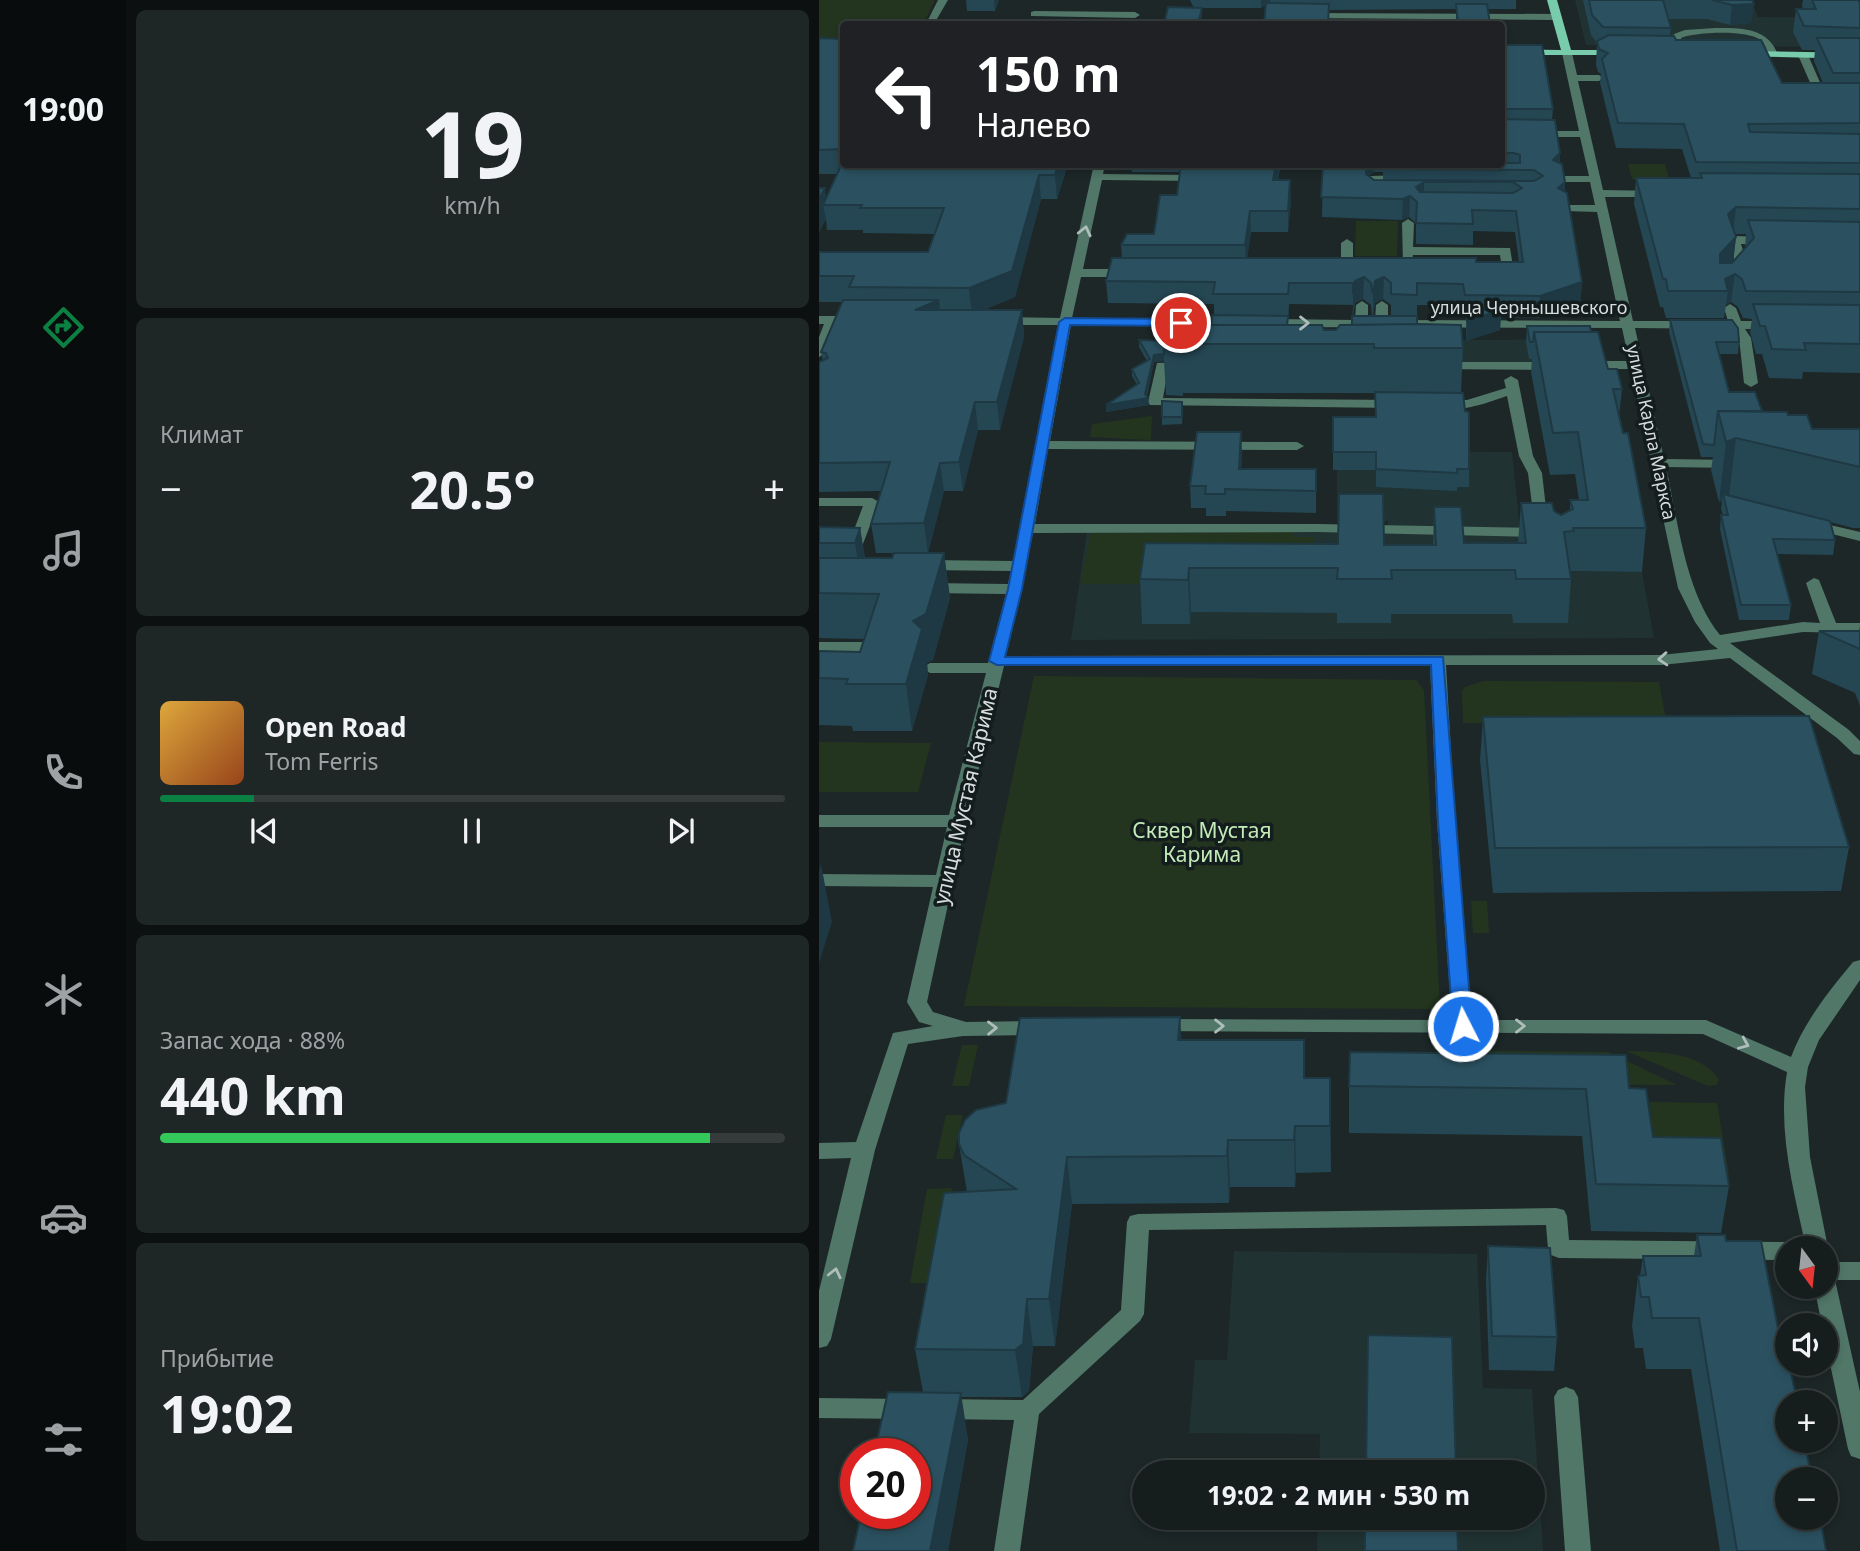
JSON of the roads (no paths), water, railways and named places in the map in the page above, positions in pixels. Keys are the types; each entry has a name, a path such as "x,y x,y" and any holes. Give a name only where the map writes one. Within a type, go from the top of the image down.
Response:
{"main road":[{"name":"улица Карла Маркса","path":"1552,0 1567,53"},
{"path":"1505,52 1629,53"},
{"path":"1667,54 1694,54"},
{"path":"1735,54 1767,57 1860,56"}],"street":[{"path":"932,21 943,0"},
{"path":"1030,21 1038,3 1119,4"},
{"path":"1034,14 1134,20 1138,4"},
{"path":"1295,16 1557,18"},
{"path":"1680,54 1675,40 1677,36 1685,33 1745,32 1757,34 1767,40 1767,57"},
{"name":"улица Карла Маркса","path":"1567,53 1686,589 1702,624 1716,640 1843,734 1860,750"},
{"path":"1803,55 1830,103 1811,103"},
{"path":"1573,78 1599,78"},
{"path":"1505,134 1585,134"},
{"path":"1099,171 1198,178 1200,168"},
{"path":"1384,168 1384,178"},
{"name":"улица Мустая Карима","path":"963,1029 926,1017 917,1002 957,821 1015,589 1065,322 1099,171"},
{"path":"1400,195 1374,195 1374,178 1422,178"},
{"path":"1560,179 1598,192 1669,194"},
{"path":"1564,202 1598,192 1656,182"},
{"path":"1398,272 1408,272 1408,223"},
{"path":"1723,286 1742,266 1734,240 1784,241"},
{"path":"1321,273 1347,273 1352,261 1347,243"},
{"path":"1407,251 1506,251 1508,273 1483,273"},
{"path":"1076,273 1148,273"},
{"path":"1361,324 1362,305"},
{"path":"1381,324 1382,305"},
{"path":"1730,308 1736,325 1745,338 1751,383"},
{"path":"819,353 826,320 873,320"},
{"name":"улица Чернышевского","path":"982,321 1331,330 1361,324 1791,325"},
{"path":"1431,366 1637,365"},
{"path":"1201,366 1162,366 1156,402 1330,398 1468,404 1513,390"},
{"path":"1026,529 1318,528 1549,533 1535,473 1526,456 1509,366"},
{"path":"1042,445 1297,446"},
{"path":"1659,463 1747,464"},
{"path":"819,502 872,502 851,564"},
{"path":"1793,520 1859,540"},
{"path":"914,565 1019,566"},
{"path":"1814,583 1829,627"},
{"path":"906,588 1015,589"},
{"path":"1716,640 1803,626 1860,628"},
{"path":"819,647 866,647 861,670"},
{"path":"930,668 996,664 1661,660 1731,653"},
{"path":"1438,660 1446,821 1463,1026"},
{"path":"819,821 957,821"},
{"path":"819,880 944,881"},
{"path":"1815,1236 1796,1131 1798,1069 1809,1040 1860,967"},
{"path":"819,1339 864,1150 899,1038 963,1029 1053,1027"},
{"path":"1132,1027 1706,1027 1798,1069"},
{"path":"819,1151 864,1150"},
{"path":"1007,1551 1028,1410 1132,1314 1138,1222 1556,1216 1559,1249 1775,1251"},
{"path":"1838,1271 1860,1271"},
{"path":"1828,1299 1860,1449"},
{"path":"1566,1397 1578,1551"},
{"path":"819,1408 1028,1410"}],"park label":[{"name":"Сквер Мустая Карима","path":"1202,842"}]}
